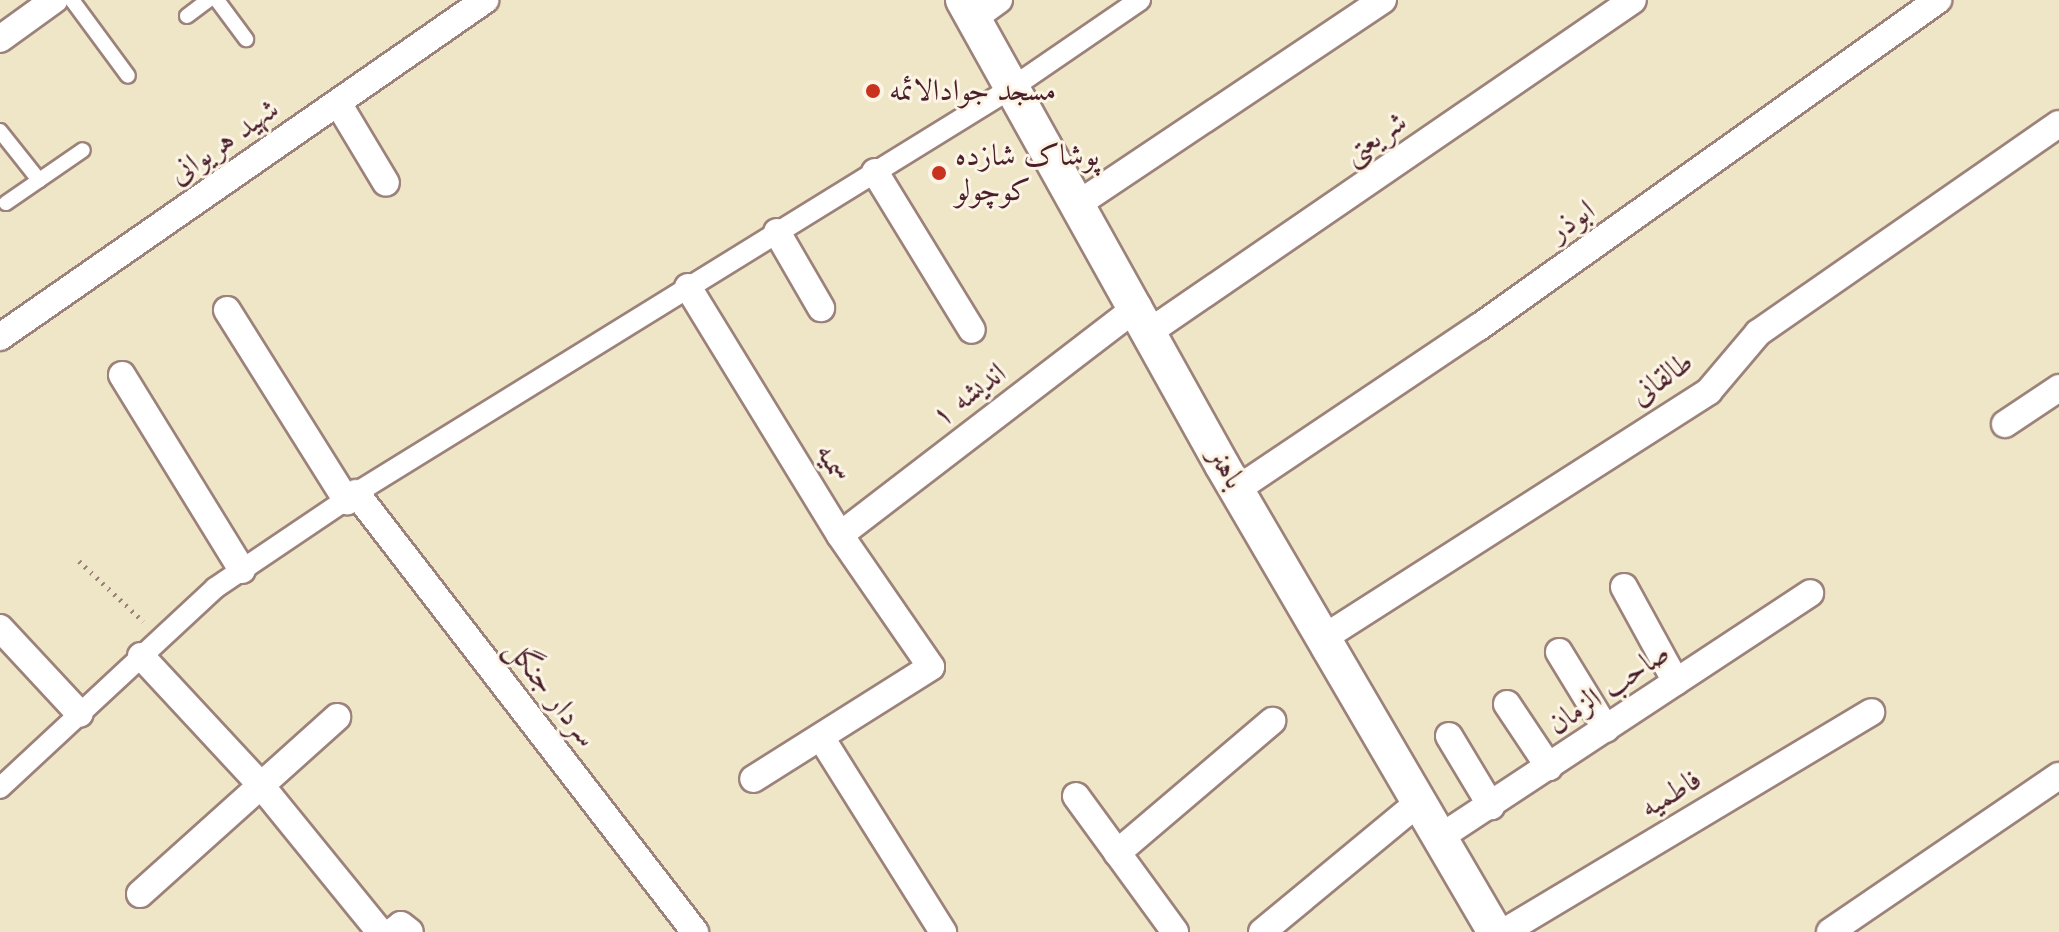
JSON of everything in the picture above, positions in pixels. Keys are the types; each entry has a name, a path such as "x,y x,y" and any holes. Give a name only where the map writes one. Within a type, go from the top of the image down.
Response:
{"street":[{"path":"0,39 54,0"},
{"name":"شهید هریوانی","path":"0,337 485,0"},
{"path":"0,788 151,648 242,570 351,497 1013,87 1140,0"},
{"path":"1078,204 1383,0"},
{"name":"شریعتی","path":"1145,318 1633,0"},
{"name":"ابوذر","path":"1239,488 1479,327 1938,0"},
{"name":"باهنر","path":"979,6 1013,87 1078,204 1417,804 1442,836 1495,932"},
{"path":"341,108 386,183"},
{"name":"طالقانی","path":"1325,637 1709,391 1758,333 2059,124"},
{"path":"875,172 972,330"},
{"path":"777,232 821,308"},
{"name":"سمیه","path":"688,287 840,535 931,667 822,739"},
{"name":"سردار جنگل","path":"227,310 351,497 695,932"},
{"name":"اندیشه ۱","path":"840,535 1145,318"},
{"path":"122,375 242,570"},
{"path":"2005,424 2059,388"},
{"path":"1624,587 1676,682"},
{"name":"صاحب الزمان","path":"1442,836 1810,593"},
{"path":"0,628 80,714"},
{"path":"151,648 380,932"},
{"path":"1559,652 1606,729"},
{"path":"1507,704 1549,767"},
{"name":"فاطمیه","path":"1504,932 1871,712"},
{"path":"140,894 259,783 337,717"},
{"path":"1117,853 1272,721"},
{"path":"1449,736 1491,806"},
{"path":"753,779 822,739 943,932"},
{"path":"1830,932 2059,776"},
{"path":"1076,796 1175,932"},
{"path":"1262,932 1417,804"},
{"path":"392,932 401,925 410,932"}],"lane":[{"path":"72,0 128,76"},
{"path":"187,16 208,0"},
{"path":"217,0 246,39"},
{"path":"0,131 39,180"},
{"path":"6,203 83,150"}],"path":[{"path":"79,561 151,648"}],"place":[{"name":"مسجد جوادالائمه","path":"873,91"},
{"name":"پوشاک شازده کوچولو","path":"939,173"}]}
